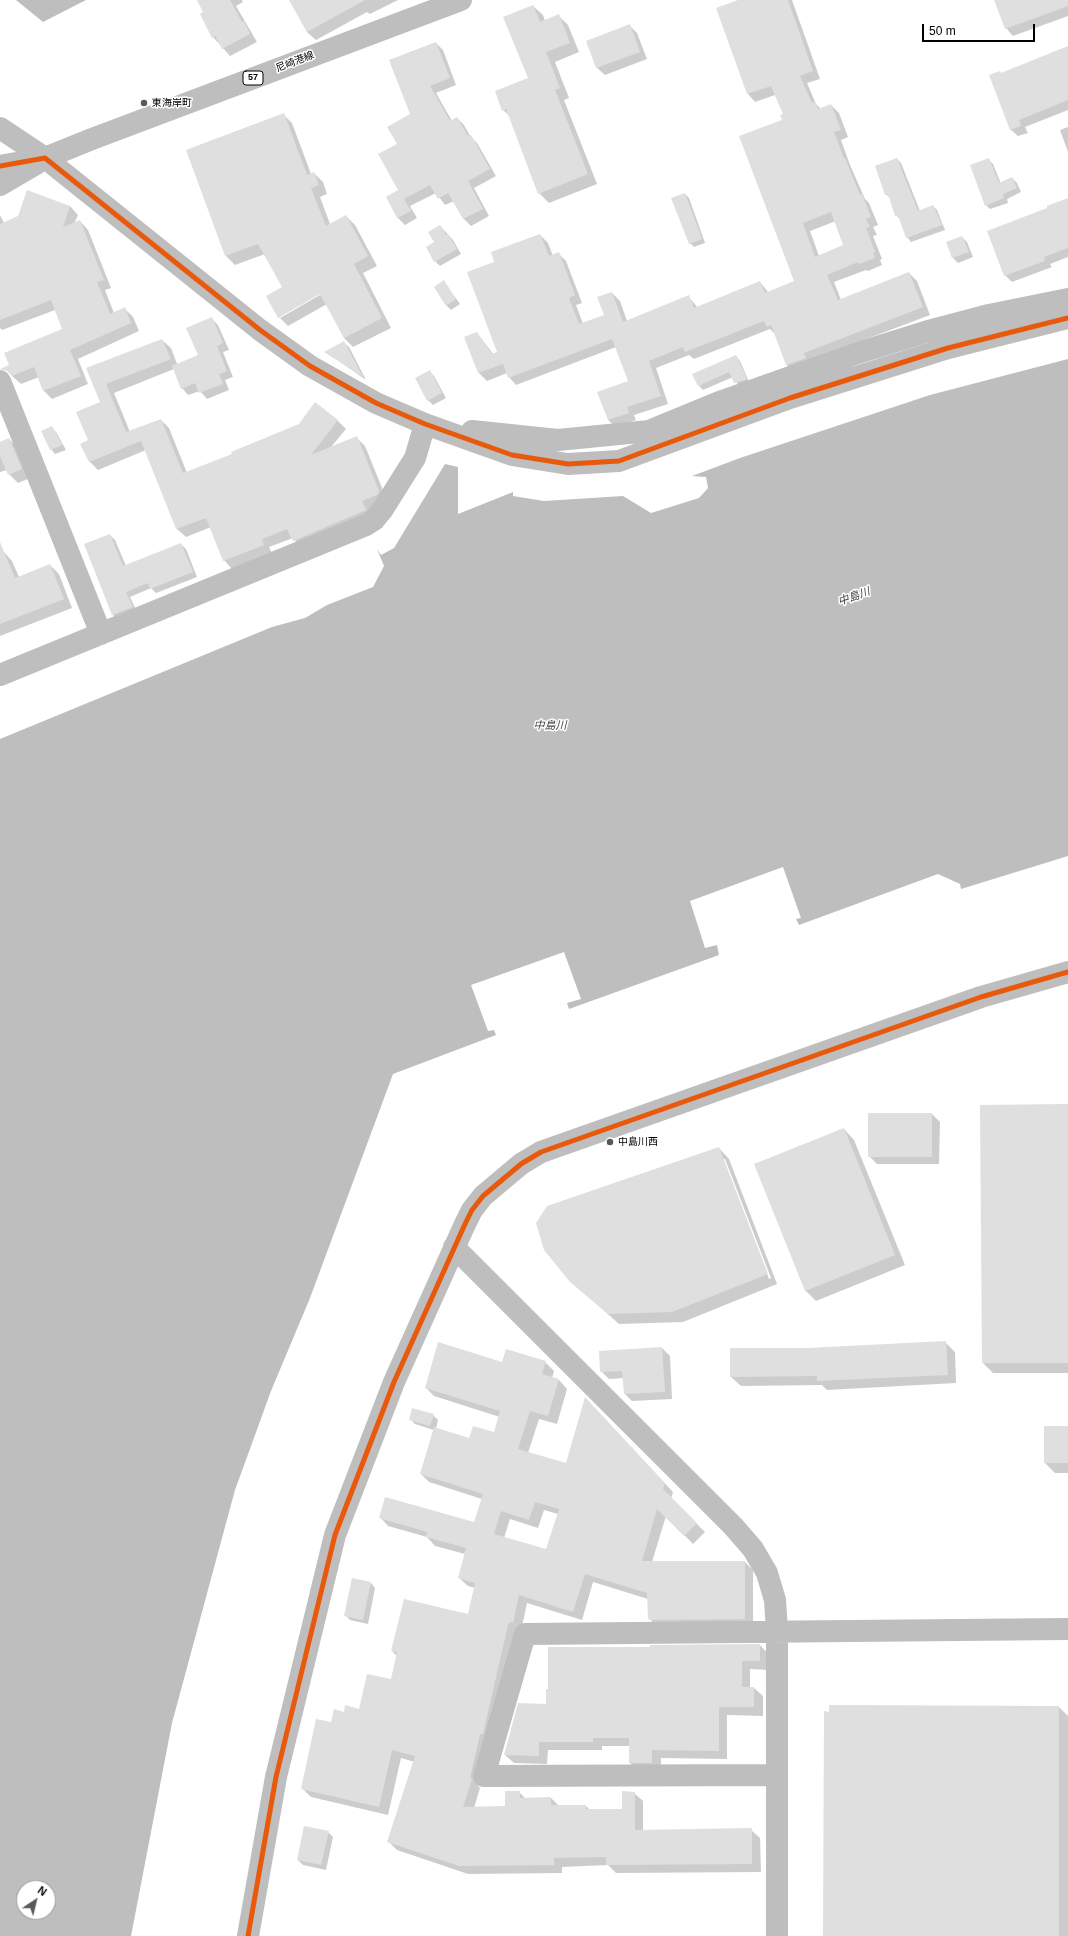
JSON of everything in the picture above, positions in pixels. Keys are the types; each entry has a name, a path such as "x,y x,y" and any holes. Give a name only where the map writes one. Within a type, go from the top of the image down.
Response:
{"street":[{"name":"尼崎港線","path":"45,158 92,138 461,0"},
{"path":"0,128 45,158 260,330 310,366 376,403 425,424 512,455 568,464 619,461 790,398 948,348 1068,318"},
{"path":"0,166 45,158"},
{"path":"0,185 45,158"},
{"path":"425,424 492,434 558,440 649,431 722,401 903,339 989,315 1068,299"},
{"path":"0,381 101,634"},
{"path":"0,675 366,525 374,520 384,509 415,458 425,424"},
{"path":"248,1936 276,1777 335,1535 394,1382 454,1247 472,1210 483,1196 520,1164 541,1152 980,997 1068,972"},
{"path":"454,1247 733,1526 753,1549 767,1574 775,1600 777,1631 777,1936"},
{"path":"777,1775 484,1776 525,1634 1068,1629"}],"water":[{"path":"16,0 86,0 43,22"},
{"name":"中島川","path":"1068,359 1068,856 961,889 960,884 938,874 799,925 796,919 801,918 783,867 690,901 705,948 717,945 719,955 569,1009 567,1003 581,999 564,952 471,985 488,1031 494,1030 496,1035 393,1074 310,1298 271,1391 235,1490 172,1723 131,1936 0,1936 0,739 272,627 305,618 327,605 373,587 384,566 377,549 381,555 394,548 445,464 458,467 458,514 513,492 513,496 544,501 623,496 651,513 699,498 708,488 706,477 692,476 740,458 930,395"}],"building":[{"path":"197,0 230,0 242,22 244,21 250,34 222,49 215,36 212,38 200,14 203,12"},
{"path":"289,0 365,0 307,32"},
{"path":"738,0 788,0 813,71 800,76 812,103 815,102 818,109 831,104 841,130 834,132 844,159 845,158 860,195 862,194 871,217 866,219 870,227 866,228 875,252 873,253 875,258 859,264 858,262 827,275 838,300 909,272 923,307 804,353 806,358 786,365 771,325 767,327 764,321 685,352 683,347 649,361 661,396 627,407 629,413 608,420 597,392 628,381 612,339 508,378 503,364 478,373 464,337 477,332 492,354 497,352 467,272 494,262 491,252 540,234 549,256 559,252 575,295 569,298 579,324 604,315 597,297 612,292 623,322 689,295 694,308 760,281 765,293 794,281 739,136 782,120 780,115 783,114 771,86 747,94 716,8","holes":["831,212 843,245 815,257 803,223"]},
{"path":"994,0 1068,0 1068,6 1005,29"},
{"path":"533,5 540,22 559,14 570,43 546,52 560,88 555,90 588,174 538,194 506,109 502,111 495,91 528,78 503,17"},
{"path":"630,24 640,52 596,68 586,41"},
{"path":"436,42 450,78 430,86 450,121 457,117 468,136 471,135 490,169 468,181 483,209 463,219 448,193 438,199 430,185 404,199 411,211 397,218 386,197 398,190 378,154 397,144 387,127 410,114 389,60"},
{"path":"1068,46 1068,100 1019,120 1021,126 1010,130 989,75 1000,71 1001,73"},
{"path":"284,113 307,175 314,172 319,185 311,188 326,226 346,215 368,256 354,264 382,318 344,338 320,294 278,318 266,296 282,287 258,244 225,256 186,150"},
{"path":"897,158 918,211 933,205 942,225 906,238 898,215 895,216 888,194 885,195 875,166"},
{"path":"989,158 999,183 1012,177 1017,188 1003,194 1004,198 985,206 970,165"},
{"path":"27,190 70,206 63,227 80,220 104,280 97,282 110,314 125,307 131,323 70,350 81,376 43,391 34,367 12,376 7,371 0,369 9,365 4,353 62,329 51,300 0,320 0,224 18,216"},
{"path":"685,193 702,239 689,244 671,198"},
{"path":"1068,198 1068,248 1044,257 1045,261 1004,276 987,231 1047,208 1047,206"},
{"path":"440,225 446,235 448,234 457,249 434,262 426,247 434,242 428,232"},
{"path":"962,236 969,252 952,258 946,242"},
{"path":"444,280 456,299 446,306 434,287"},
{"path":"212,317 223,343 217,346 227,371 219,374 223,384 199,393 195,383 181,389 172,366 198,355 186,328"},
{"path":"162,339 171,359 106,384 126,432 161,419 183,473 232,454 231,452 299,424 315,402 338,420 311,455 357,436 379,491 377,495 362,501 366,510 293,541 287,529 262,539 264,545 223,561 206,518 176,529 141,441 89,462 80,444 88,440 76,412 100,402 86,368"},
{"path":"344,341 363,377 324,352"},
{"path":"736,355 747,379 734,383 729,372 698,386 692,374"},
{"path":"430,370 442,393 427,401 415,378"},
{"path":"52,426 62,445 50,450 41,431"},
{"path":"9,438 22,469 8,475 0,456 0,442"},
{"path":"110,534 123,566 181,543 193,572 150,589 148,583 126,592 133,607 112,615 84,544"},
{"path":"0,542 15,578 50,564 64,599 0,624"},
{"path":"1068,1104 1068,1363 982,1363 980,1105"},
{"path":"868,1113 932,1113 932,1157 868,1157"},
{"path":"844,1128 895,1255 805,1291 754,1164"},
{"path":"719,1147 768,1274 672,1312 608,1314 570,1282 544,1250 536,1223 547,1206"},
{"path":"946,1341 948,1375 817,1381 817,1376 730,1377 730,1348 808,1348"},
{"path":"438,1342 502,1362 506,1349 546,1361 542,1374 559,1379 548,1416 530,1411 518,1449 566,1463 585,1397 665,1483 663,1489 697,1523 684,1536 657,1509 642,1561 745,1561 745,1619 651,1620 648,1619 647,1593 585,1574 573,1612 519,1595 513,1623 510,1622 508,1625 483,1734 480,1734 470,1778 472,1779 463,1807 505,1806 505,1791 520,1791 520,1798 551,1797 551,1805 586,1805 586,1809 622,1809 622,1791 635,1792 635,1830 752,1828 752,1864 606,1865 606,1857 554,1858 554,1865 459,1866 387,1842 415,1756 392,1750 379,1807 301,1789 316,1719 331,1722 334,1709 344,1712 345,1705 359,1709 367,1674 391,1679 397,1652 391,1651 404,1599 468,1614 475,1583 458,1578 466,1548 426,1537 427,1532 379,1518 385,1497 474,1522 483,1494 420,1474 434,1427 469,1438 473,1426 494,1432 500,1411 425,1388","holes":["535,1502 559,1509 546,1549 494,1534 501,1511 529,1520"]},
{"path":"662,1347 665,1392 624,1394 622,1371 600,1372 599,1351"},
{"path":"412,1408 434,1414 430,1426 409,1420"},
{"path":"1044,1426 1068,1426 1068,1463 1044,1463"},
{"path":"352,1578 371,1582 363,1620 344,1616"},
{"path":"760,1644 760,1661 742,1661 742,1687 754,1687 754,1707 719,1707 719,1751 652,1750 652,1763 629,1763 629,1738 593,1738 593,1742 539,1742 539,1756 504,1755 518,1703 546,1704 546,1689 548,1689 548,1647 650,1647 650,1645"},
{"path":"829,1705 1059,1706 1059,1936 823,1936 824,1711 829,1712"},
{"path":"304,1826 329,1831 321,1865 297,1860"}],"cycle path":[{"path":"0,166 45,158 260,330 310,366 376,403 425,424 512,455 568,464 619,461 790,398 948,348 1068,318"},
{"path":"248,1936 276,1777 335,1535 394,1382 465,1224 472,1210 483,1196 521,1164 541,1152 981,997 1068,972"}],"place":[{"name":"東海岸町","path":"144,103"},
{"name":"中島川西","path":"610,1142"}]}
